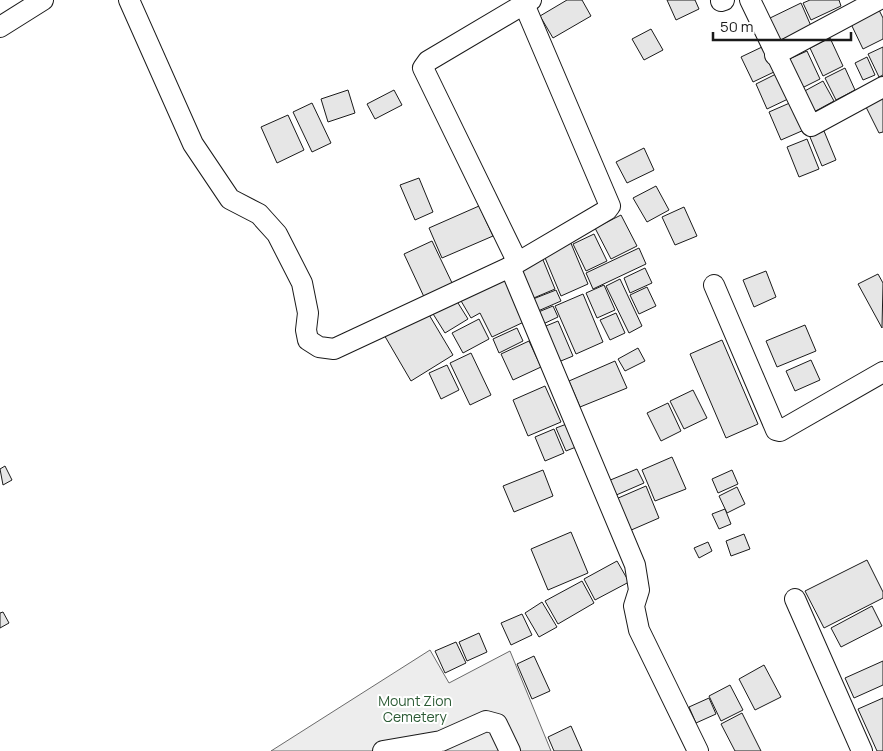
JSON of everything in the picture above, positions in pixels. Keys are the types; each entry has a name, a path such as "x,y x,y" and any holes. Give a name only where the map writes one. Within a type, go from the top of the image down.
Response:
{"street":[{"path":"0,27 43,0"},
{"path":"129,0 193,144 230,199 258,214 277,234 302,283 308,313 306,330 308,340 319,347 334,349 514,264 607,210 610,206 528,2 428,61 423,68 514,264 635,565 639,590 634,606 639,630 698,751"},
{"path":"750,0 811,126 883,87"},
{"path":"775,55 878,0"},
{"path":"714,285 776,430 780,431 883,372"},
{"path":"795,598 862,751"},
{"path":"383,751 441,741 478,724 492,721 503,732 510,751"}],"shaded area":[{"name":"Mount Zion Cemetery","path":"430,650 449,683 510,651 551,751 271,751"}],"building":[{"path":"567,0 582,0 591,16 553,38 540,16"},
{"path":"667,0 695,0 699,9 676,20"},
{"path":"810,0 839,0 841,6 811,20 803,3"},
{"path":"801,3 811,26 779,41 768,19"},
{"path":"879,10 883,18 883,39 863,49 851,24"},
{"path":"651,29 663,50 644,60 632,39"},
{"path":"830,38 843,66 823,76 810,48"},
{"path":"762,47 774,72 753,82 741,57"},
{"path":"883,47 883,75 879,77 868,54"},
{"path":"807,51 820,79 800,89 787,60"},
{"path":"867,57 875,75 863,80 855,63"},
{"path":"845,68 855,90 836,100 825,78"},
{"path":"776,74 788,99 767,109 756,84"},
{"path":"823,81 834,101 812,113 801,93"},
{"path":"348,90 355,113 328,122 321,99"},
{"path":"394,90 402,105 375,119 367,104"},
{"path":"883,97 883,132 879,133 865,105"},
{"path":"792,102 804,130 781,140 769,112"},
{"path":"312,103 331,143 312,152 293,112"},
{"path":"288,115 304,150 277,163 261,127"},
{"path":"824,131 836,160 822,166 810,137"},
{"path":"807,139 819,169 799,177 787,147"},
{"path":"644,148 654,170 627,183 616,162"},
{"path":"419,178 433,212 415,220 400,185"},
{"path":"656,186 669,210 647,222 633,198"},
{"path":"479,206 493,236 442,258 429,228"},
{"path":"684,207 697,236 675,245 662,217"},
{"path":"621,215 637,246 611,259 595,228"},
{"path":"594,234 607,261 586,271 573,244"},
{"path":"432,241 453,285 425,299 404,254"},
{"path":"570,241 588,284 561,296 543,253"},
{"path":"639,248 646,264 593,289 586,273"},
{"path":"541,255 555,289 529,300 515,266"},
{"path":"645,268 652,283 630,293 624,278"},
{"path":"766,271 776,297 754,307 743,280"},
{"path":"505,272 526,321 492,337 480,313 471,318 457,294"},
{"path":"878,274 883,283 882,328 858,284"},
{"path":"620,279 642,326 629,333 606,286"},
{"path":"604,285 615,310 597,318 586,293"},
{"path":"647,287 656,306 639,314 630,295"},
{"path":"556,290 561,301 538,311 533,299"},
{"path":"583,294 603,342 576,354 555,306"},
{"path":"453,295 468,319 445,333 430,309"},
{"path":"553,306 558,317 541,325 536,313"},
{"path":"425,308 453,355 411,381 383,333"},
{"path":"616,313 625,333 610,340 600,320"},
{"path":"479,319 489,339 463,353 452,333"},
{"path":"558,321 573,356 556,363 541,328"},
{"path":"805,325 816,351 777,367 766,341"},
{"path":"517,328 523,341 499,353 493,339"},
{"path":"722,340 758,424 726,438 690,354"},
{"path":"529,341 541,367 513,380 501,354"},
{"path":"638,348 645,361 625,371 618,359"},
{"path":"471,353 491,395 470,405 450,363"},
{"path":"811,360 820,380 795,391 786,371"},
{"path":"615,361 627,388 580,407 569,381"},
{"path":"447,365 459,390 441,399 429,373"},
{"path":"545,386 561,422 528,436 513,400"},
{"path":"693,390 707,418 684,429 670,401"},
{"path":"668,403 681,431 661,441 647,413"},
{"path":"572,422 581,445 566,451 556,428"},
{"path":"554,429 564,453 545,461 535,437"},
{"path":"672,457 686,489 655,501 642,470"},
{"path":"5,466 12,480 3,485 0,469"},
{"path":"637,469 644,483 614,496 608,481"},
{"path":"543,470 553,496 514,512 503,486"},
{"path":"732,470 738,484 718,493 712,479"},
{"path":"646,486 659,518 629,531 616,499"},
{"path":"737,487 745,504 727,513 719,496"},
{"path":"725,509 731,524 719,529 712,514"},
{"path":"571,532 588,573 548,590 531,549"},
{"path":"744,534 750,549 731,556 726,541"},
{"path":"708,542 712,551 699,558 694,548"},
{"path":"867,560 883,592 883,598 824,628 805,591"},
{"path":"617,561 629,582 595,600 584,579"},
{"path":"582,581 594,603 558,624 545,601"},
{"path":"542,602 557,627 539,637 525,613"},
{"path":"872,606 882,626 841,647 831,628"},
{"path":"3,612 9,623 0,628 0,613"},
{"path":"522,614 532,635 511,645 501,623"},
{"path":"479,633 487,652 467,661 459,642"},
{"path":"456,642 466,663 445,673 435,651"},
{"path":"534,656 550,691 532,699 517,664"},
{"path":"883,661 883,685 854,698 845,678"},
{"path":"764,665 781,697 755,710 739,679"},
{"path":"730,685 743,710 721,721 709,696"},
{"path":"709,698 716,714 696,723 689,707"},
{"path":"883,698 883,751 877,751 858,709"},
{"path":"742,713 761,751 735,751 721,724"},
{"path":"571,726 582,751 554,751 548,737"}]}
